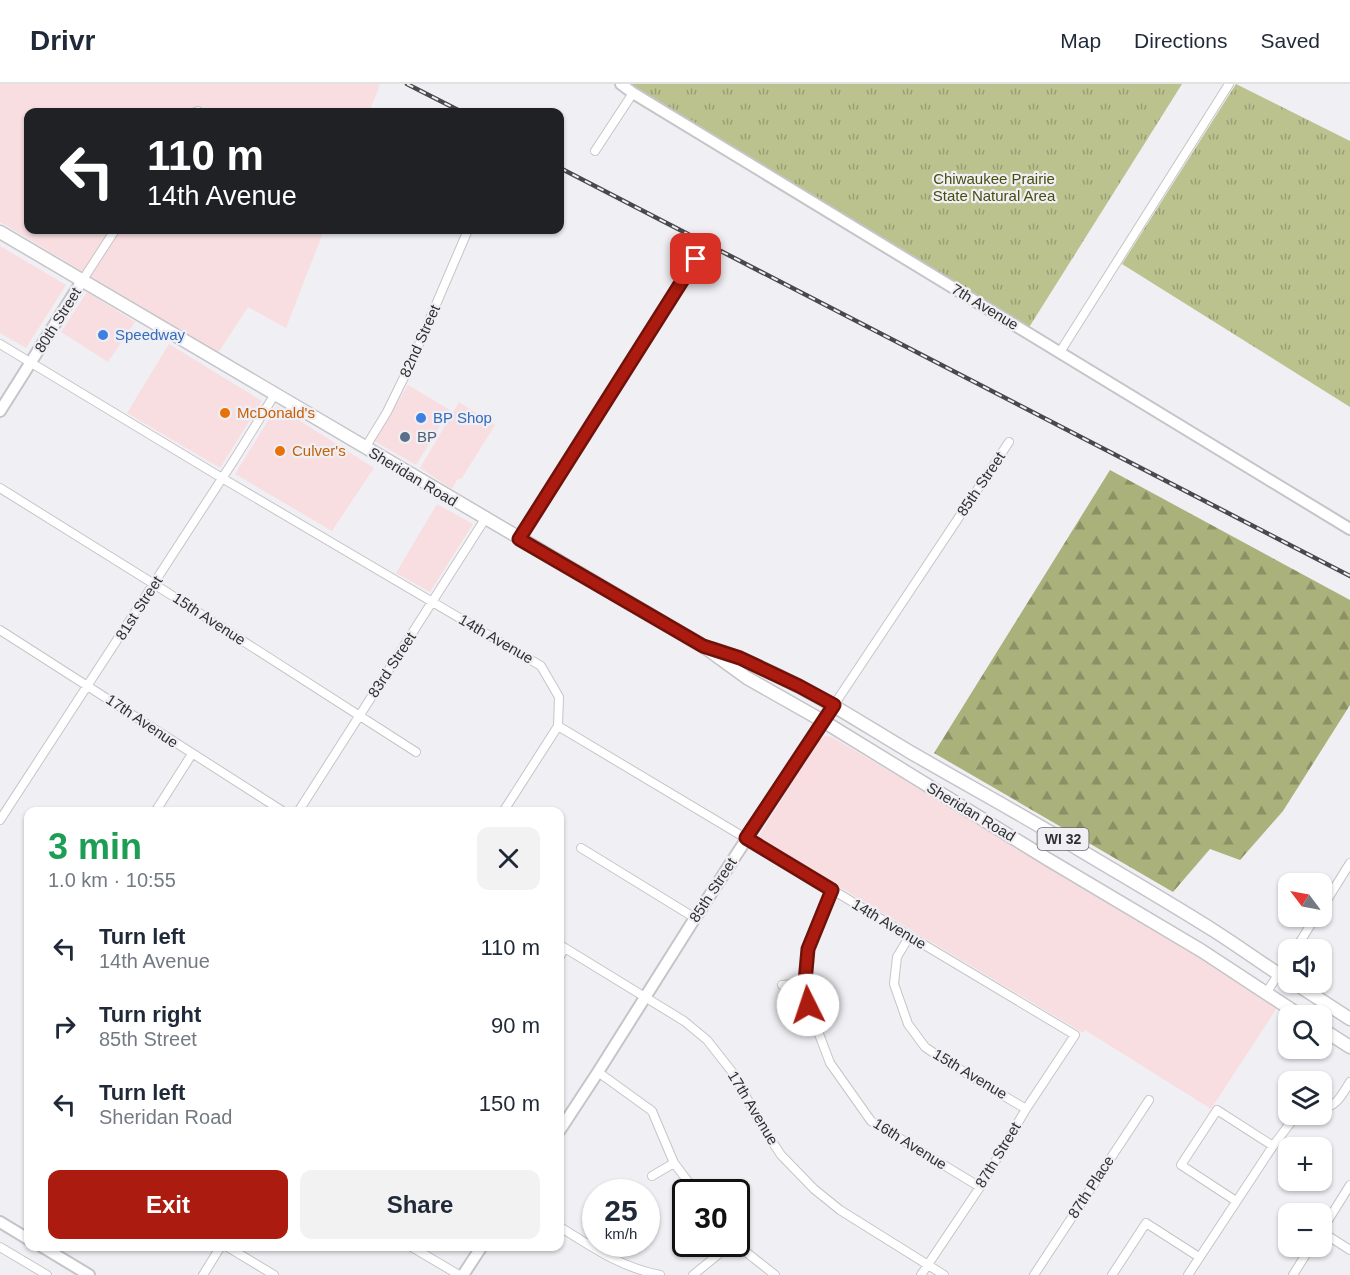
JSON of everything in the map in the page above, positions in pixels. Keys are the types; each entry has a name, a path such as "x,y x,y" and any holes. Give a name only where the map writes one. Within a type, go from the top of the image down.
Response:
{"main road":[{"name":"Sheridan Road","path":"0,232 703,646 747,678 823,721 1202,951 1284,1005"},
{"name":"Sheridan Road","path":"703,646 740,658 834,705 1079,849 1278,973"},
{"path":"1311,993 1349,1016"},
{"path":"1332,1035 1350,1047"}],"street":[{"name":"7th Avenue","path":"621,84 1350,529"},
{"path":"1060,352 1229,84"},
{"path":"596,151 633,93"},
{"name":"80th Street","path":"0,411 112,234"},
{"name":"82nd Street","path":"365,448 387,412 410,364 466,234"},
{"path":"519,539 696,259"},
{"name":"14th Avenue","path":"0,344 541,666 559,697 558,726 1075,1035"},
{"name":"81st Street","path":"0,820 275,394"},
{"name":"85th Street","path":"564,1124 746,838 1009,442"},
{"name":"15th Avenue","path":"0,488 416,752"},
{"name":"83rd Street","path":"301,807 486,519"},
{"name":"17th Avenue","path":"0,630 276,807"},
{"path":"506,807 558,726"},
{"path":"158,807 192,754"},
{"path":"581,848 694,918"},
{"path":"1332,892 1350,863"},
{"name":"16th Avenue","path":"832,890 808,949 805,982 808,1005 830,1063 871,1121 980,1187"},
{"name":"15th Avenue","path":"909,937 897,957 894,984 908,1024 925,1047 1026,1108"},
{"name":"17th Avenue","path":"564,947 684,1021 707,1040 733,1073 781,1155 814,1189 840,1210 944,1275"},
{"path":"782,985 805,982"},
{"path":"1266,993 1278,982"},
{"name":"87th Street","path":"921,1275 980,1187 1026,1108 1075,1035"},
{"path":"598,1072 652,1111 674,1163 686,1179"},
{"path":"1332,1106 1339,1100 1350,1082"},
{"name":"87th Place","path":"1034,1275 1149,1100"},
{"path":"1236,1201 1180,1165 1217,1110 1273,1146"},
{"path":"1188,1275 1289,1125"},
{"path":"652,1176 674,1163"},
{"path":"1332,1215 1350,1185"},
{"path":"0,1222 24,1234"},
{"path":"1112,1275 1146,1223 1199,1257"},
{"path":"564,1229 615,1261 643,1272 660,1275"},
{"path":"1332,1238 1350,1250"},
{"path":"0,1247 47,1275"},
{"path":"49,1251 89,1275"},
{"path":"203,1275 218,1251"},
{"path":"234,1251 274,1275"},
{"path":"419,1251 461,1275 478,1251"},
{"path":"750,1256 775,1275"},
{"path":"693,1275 717,1257"},
{"path":"1293,1275 1304,1257"}],"shaded area":[{"path":"0,84 380,85 371,108 24,108 24,234 322,234 286,328 248,307 218,353 0,222"},
{"path":"0,246 66,285 26,348 0,333"},
{"path":"87,292 135,322 108,362 61,332"},
{"path":"169,344 262,401 220,468 127,413"},
{"path":"408,385 450,410 416,465 374,441"},
{"path":"459,402 495,425 462,478 457,480 452,489 420,468"},
{"path":"277,406 374,468 332,531 235,474"},
{"path":"437,504 473,524 430,592 396,573"},
{"path":"825,736 832,737 1183,945 1277,1008 1211,1109 1085,1030 1083,1033 761,840 759,836 762,831 805,762"}],"green space":[{"name":"Chiwaukee Prairie State Natural Area","path":"627,84 1182,84 1028,329"},
{"path":"1236,84 1350,141 1350,407 1122,264"},
{"path":"1110,470 1350,600 1350,705 1283,811 1240,860 1210,849 1173,892 934,753"}],"railway":[{"path":"407,84 454,108"},
{"path":"564,170 1350,576"}],"place":[{"name":"Speedway","path":"103,335"},
{"name":"McDonald's","path":"225,413"},
{"name":"BP Shop","path":"421,418"},
{"name":"BP","path":"405,437"},
{"name":"Culver's","path":"280,451"}],"route":[{"path":"696,259 519,539 703,646 740,658 834,705 746,838 832,890 808,949 805,982 808,1005"}]}
